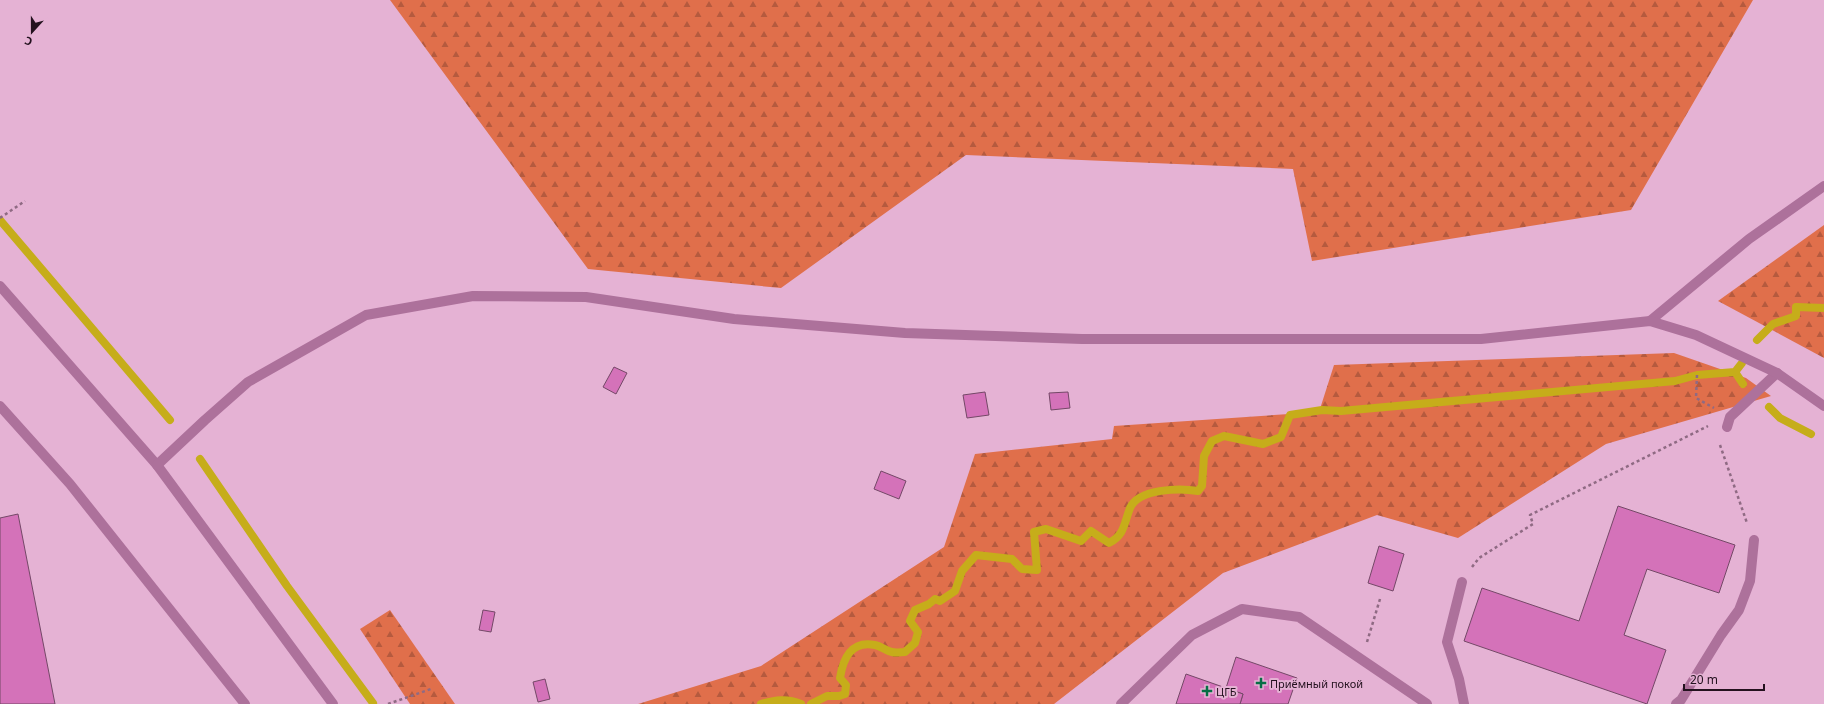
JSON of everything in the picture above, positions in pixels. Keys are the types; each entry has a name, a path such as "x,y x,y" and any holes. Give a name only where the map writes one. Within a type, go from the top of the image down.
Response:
{"street":[{"path":"1650,320 1749,239 1824,186"},
{"path":"0,286 157,465 333,704"},
{"path":"157,465 248,382 366,315 472,296 586,297 734,319 905,333 1082,339 1481,339 1650,320 1696,335 1777,373 1824,406"},
{"path":"1728,422 1777,373"},
{"path":"0,406 70,484 245,704"},
{"path":"1676,704 1681,700 1721,635 1740,610 1750,581 1754,540"},
{"path":"1462,582 1447,642 1459,679 1464,704"},
{"path":"1121,704 1192,635 1242,609 1299,617 1427,704"}],"path":[{"path":"0,218 25,201"},
{"path":"1697,375 1696,398 1728,422"},
{"path":"1728,422 1717,437 1739,504 1754,540"},
{"path":"1462,582 1479,558 1533,524 1530,515 1706,426 1728,422"},
{"path":"1361,659 1380,599"},
{"path":"388,704 431,690"}],"green space":[{"path":"390,0 1753,0 1631,210 1312,261 1293,169 966,155 781,288 588,269"},
{"path":"1824,225 1824,358 1718,301"},
{"path":"1674,353 1746,378 1771,396 1606,444 1458,538 1377,515 1223,573 1054,704 638,704 761,666 944,547 975,454 1112,439 1114,426 1319,412 1334,365"},
{"path":"390,610 455,704 410,704 360,629"}],"building":[{"path":"614,367 627,373 616,394 603,387"},
{"path":"985,392 989,415 967,418 963,395"},
{"path":"1068,392 1070,408 1051,410 1049,393"},
{"path":"881,471 906,481 899,499 874,489"},
{"path":"1618,506 1735,545 1719,593 1647,569 1624,635 1666,650 1647,704 1464,641 1482,588 1579,621"},
{"path":"18,514 55,704 0,704 0,518"},
{"path":"1379,546 1404,554 1393,591 1368,583"},
{"path":"483,610 495,612 491,632 479,630"},
{"name":"Приёмный покой","path":"1236,657 1297,678 1288,704 1240,704 1243,694 1226,688"},
{"name":"ЦГБ","path":"1186,674 1243,694 1240,704 1176,704"},
{"path":"545,679 550,699 538,702 533,682"}],"waterway":[{"path":"0,220 170,420"},
{"path":"1757,340 1773,324 1796,316 1796,307 1824,308"},
{"path":"811,704 827,696 839,696 845,694 846,685 840,678 841,671 846,658 854,648 867,644 892,652 905,652 915,643 918,632 910,621 915,610 929,604 935,599 940,601 955,591 962,571 976,555 1012,559 1022,569 1037,570 1034,532 1046,529 1081,541 1091,531 1109,543 1121,532 1130,508 1135,501 1142,496 1171,490 1198,491 1202,486 1204,456 1212,441 1224,436 1263,444 1281,437 1290,415 1322,410 1341,411 1675,381 1697,375 1735,372 1742,363"},
{"path":"1735,372 1743,384"},
{"path":"1769,407 1780,418 1811,434"},
{"path":"200,459 287,586 373,703"},
{"path":"761,704 781,700 801,704"}],"place":[{"name":"Приёмный покой","path":"1261,683"},
{"name":"ЦГБ","path":"1207,691"}]}
